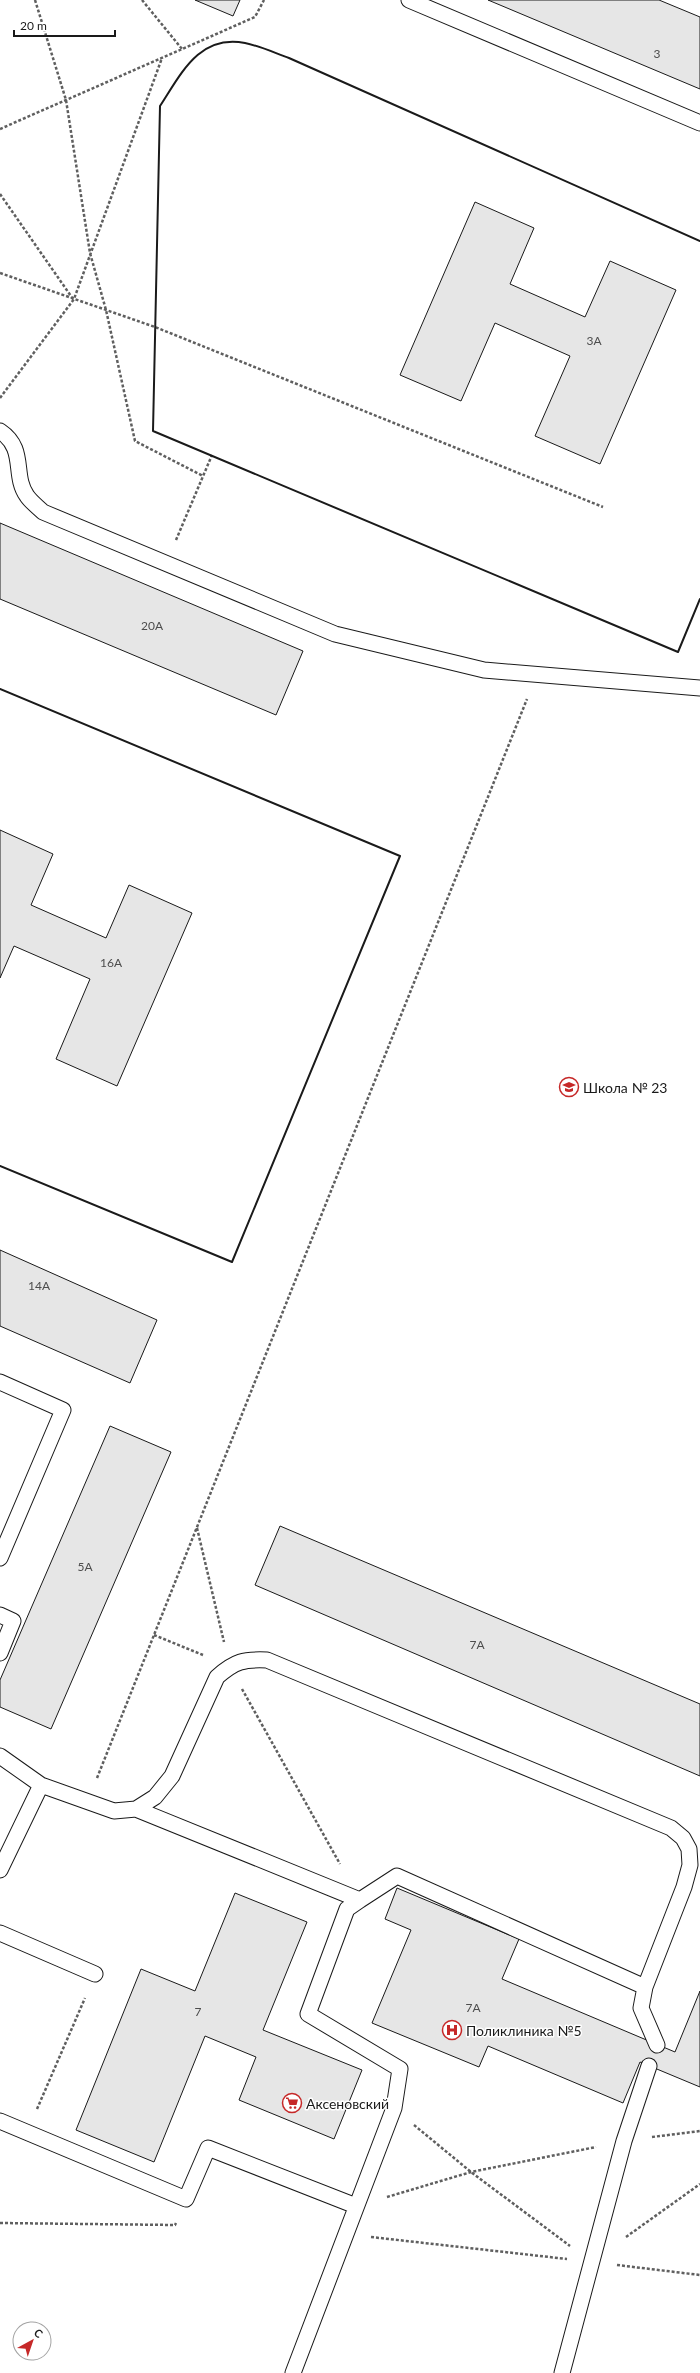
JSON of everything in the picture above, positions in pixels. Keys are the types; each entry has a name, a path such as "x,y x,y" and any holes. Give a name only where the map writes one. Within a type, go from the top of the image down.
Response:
{"lane":[{"path":"409,0 700,124"},
{"path":"0,431 15,447 21,479 27,496 43,512 335,634 484,670 700,688"},
{"path":"0,1382 63,1410 0,1558"},
{"path":"0,1615 13,1621 0,1653"},
{"path":"0,1756 41,1785 114,1811 136,1809 155,1797 172,1776 217,1677 229,1666 246,1659 267,1660 672,1828 683,1838 695,1844 684,1887 645,1987 641,2008 657,2045"},
{"path":"0,1870 41,1785"},
{"path":"136,1809 360,1900"},
{"path":"293,2373 394,2108 400,2069 308,2014 347,1909 397,1876 645,1987"},
{"path":"0,1933 95,1974"},
{"path":"562,2373 624,2141 649,2066"},
{"path":"0,2121 186,2199 208,2148 356,2206"}],"path":[{"path":"35,0 66,100 90,253 106,310 135,441 203,476"},
{"path":"142,0 182,49"},
{"path":"0,129 255,17 264,0"},
{"path":"0,398 74,299 162,58"},
{"path":"0,194 74,299"},
{"path":"0,274 155,327 603,507"},
{"path":"167,563 212,455"},
{"path":"87,1802 537,674"},
{"path":"197,1527 229,1666 360,1900"},
{"path":"154,1635 229,1666"},
{"path":"26,2132 95,1974"},
{"path":"394,2108 471,2172 592,2262"},
{"path":"356,2206 471,2172 624,2141 700,2131"},
{"path":"592,2262 700,2184"},
{"path":"0,2222 175,2225 186,2199"},
{"path":"345,2234 700,2275"}],"building":[{"path":"195,0 240,0 233,16"},
{"path":"488,0 659,0 700,17 700,89"},
{"path":"475,202 534,228 510,284 585,317 610,261 676,290 600,464 535,436 570,356 495,323 461,401 400,375"},
{"path":"0,523 303,651 276,715 0,599"},
{"path":"0,830 53,854 31,905 106,938 129,885 192,913 117,1086 56,1059 90,979 14,946 0,978"},
{"path":"0,1250 157,1320 130,1383 0,1326"},
{"path":"110,1426 171,1452 51,1729 0,1707 0,1680"},
{"path":"280,1526 700,1704 700,1776 255,1585"},
{"path":"397,1888 519,1939 502,1979 675,2052 700,1991 700,2087 640,2062 623,2103 488,2046 479,2067 372,2023 411,1930 385,1919"},
{"path":"235,1893 307,1922 263,2030 362,2070 334,2139 239,2100 256,2057 205,2036 154,2162 76,2130 141,1969 195,1991"}],"wall":[{"path":"700,241 289,58 251,44 229,42 215,45 203,51 193,59 184,70 160,106 153,431 678,652 700,599"},
{"path":"0,689 400,856 232,1262 0,1166"}],"place":[{"name":"Школа № 23","path":"569,1087"},
{"name":"Поликлиника №5","path":"452,2030"},
{"name":"Аксеновский","path":"292,2103"}]}
